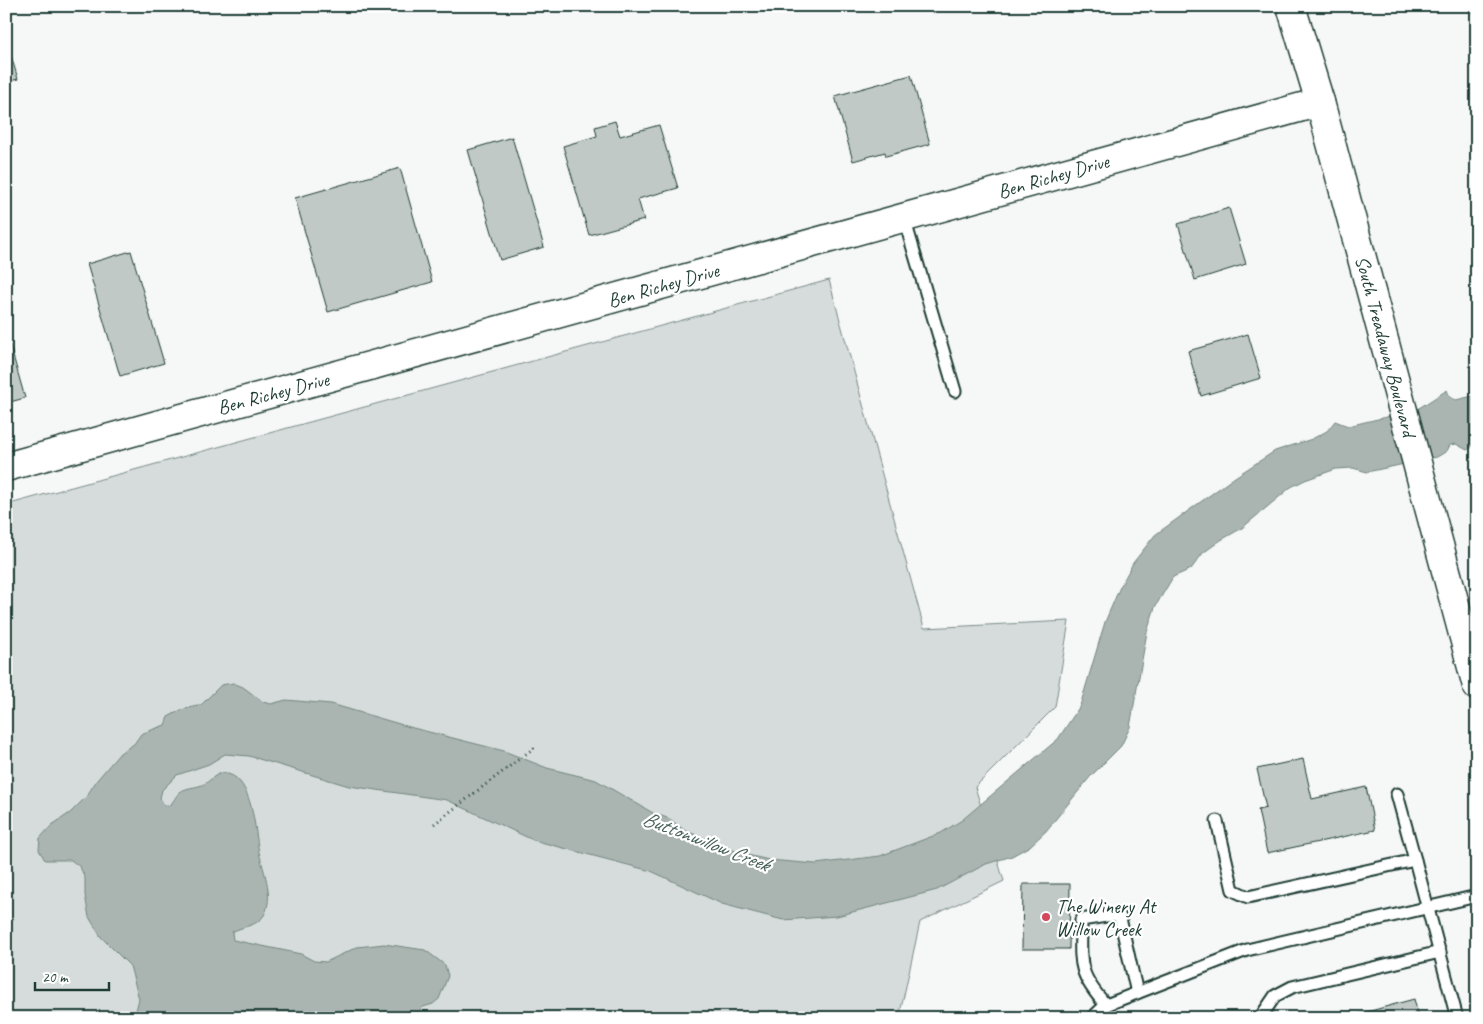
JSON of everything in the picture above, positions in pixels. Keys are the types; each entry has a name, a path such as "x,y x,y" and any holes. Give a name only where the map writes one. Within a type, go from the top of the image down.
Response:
{"street":[{"name":"South Treadaway Boulevard","path":"1291,6 1320,102 1477,686"},
{"name":"Ben Richey Drive","path":"6,467 1320,102"}],"lane":[{"path":"904,218 955,391"},
{"path":"1397,794 1429,907 1457,1018"},
{"path":"1218,821 1234,890 1248,897 1415,860"},
{"path":"1092,1018 1106,1005 1247,950 1477,896"},
{"path":"1106,1005 1089,986 1081,967 1081,920 1119,914 1137,993"},
{"path":"1260,1018 1275,996 1292,987 1440,952"}],"path":[{"path":"434,824 535,747"},
{"path":"118,1014 124,1018"}],"shaded area":[{"path":"829,280 924,628 1069,621 1055,707 975,787 1004,881 920,922 899,1018 6,1018 6,505"}],"water":[{"name":"Buttonwillow Creek","path":"1447,390 1450,397 1456,400 1477,395 1477,434 1472,446 1467,450 1456,444 1450,445 1447,451 1437,457 1367,472 1353,468 1336,469 1305,480 1291,487 1242,528 1203,553 1191,569 1173,577 1155,607 1147,632 1130,727 1121,746 1090,777 1046,831 1030,846 1012,856 986,864 937,890 837,916 783,920 722,904 651,871 533,840 447,800 349,786 249,756 225,754 209,764 177,775 162,790 160,798 164,805 168,806 185,789 205,784 217,775 224,773 236,778 243,786 248,796 267,881 268,904 260,920 232,932 233,940 301,954 314,961 326,962 357,947 384,944 425,950 445,965 448,976 439,999 433,1004 423,1007 413,1018 268,1018 256,1014 236,1018 134,1018 139,999 130,966 101,937 89,917 85,895 85,878 80,867 71,860 45,860 39,850 40,838 52,825 70,813 86,797 97,780 120,753 134,744 141,734 165,725 168,717 181,710 201,705 221,685 233,683 243,687 263,702 271,704 286,700 331,704 413,728 504,751 547,768 596,780 653,813 670,819 684,830 743,854 769,860 816,864 880,856 941,833 962,820 1058,739 1080,706 1105,622 1120,587 1133,563 1155,535 1235,477 1275,451 1312,439 1327,431 1335,421 1348,426 1416,410"}],"building":[{"path":"1471,6 1477,6 1477,28"},
{"path":"6,39 18,79 6,82"},
{"path":"911,75 930,144 886,156 885,152 853,161 835,96"},
{"path":"615,121 620,136 659,125 678,188 638,199 644,220 589,235 563,146 597,136 595,127"},
{"path":"512,137 544,247 500,260 468,150"},
{"path":"400,168 432,282 328,312 295,198"},
{"path":"1229,208 1246,264 1195,280 1178,224"},
{"path":"131,251 164,363 120,376 87,264"},
{"path":"6,331 25,398 6,403"},
{"path":"1248,334 1261,378 1201,396 1188,351"},
{"path":"1303,759 1312,799 1366,787 1375,830 1267,853 1258,810 1266,808 1257,769"},
{"name":"The Winery At Willow Creek","path":"1023,884 1070,884 1069,949 1022,949"},
{"path":"1414,999 1419,1018 1345,1018"}],"place":[{"name":"The Winery At Willow Creek","path":"1046,917"}]}
